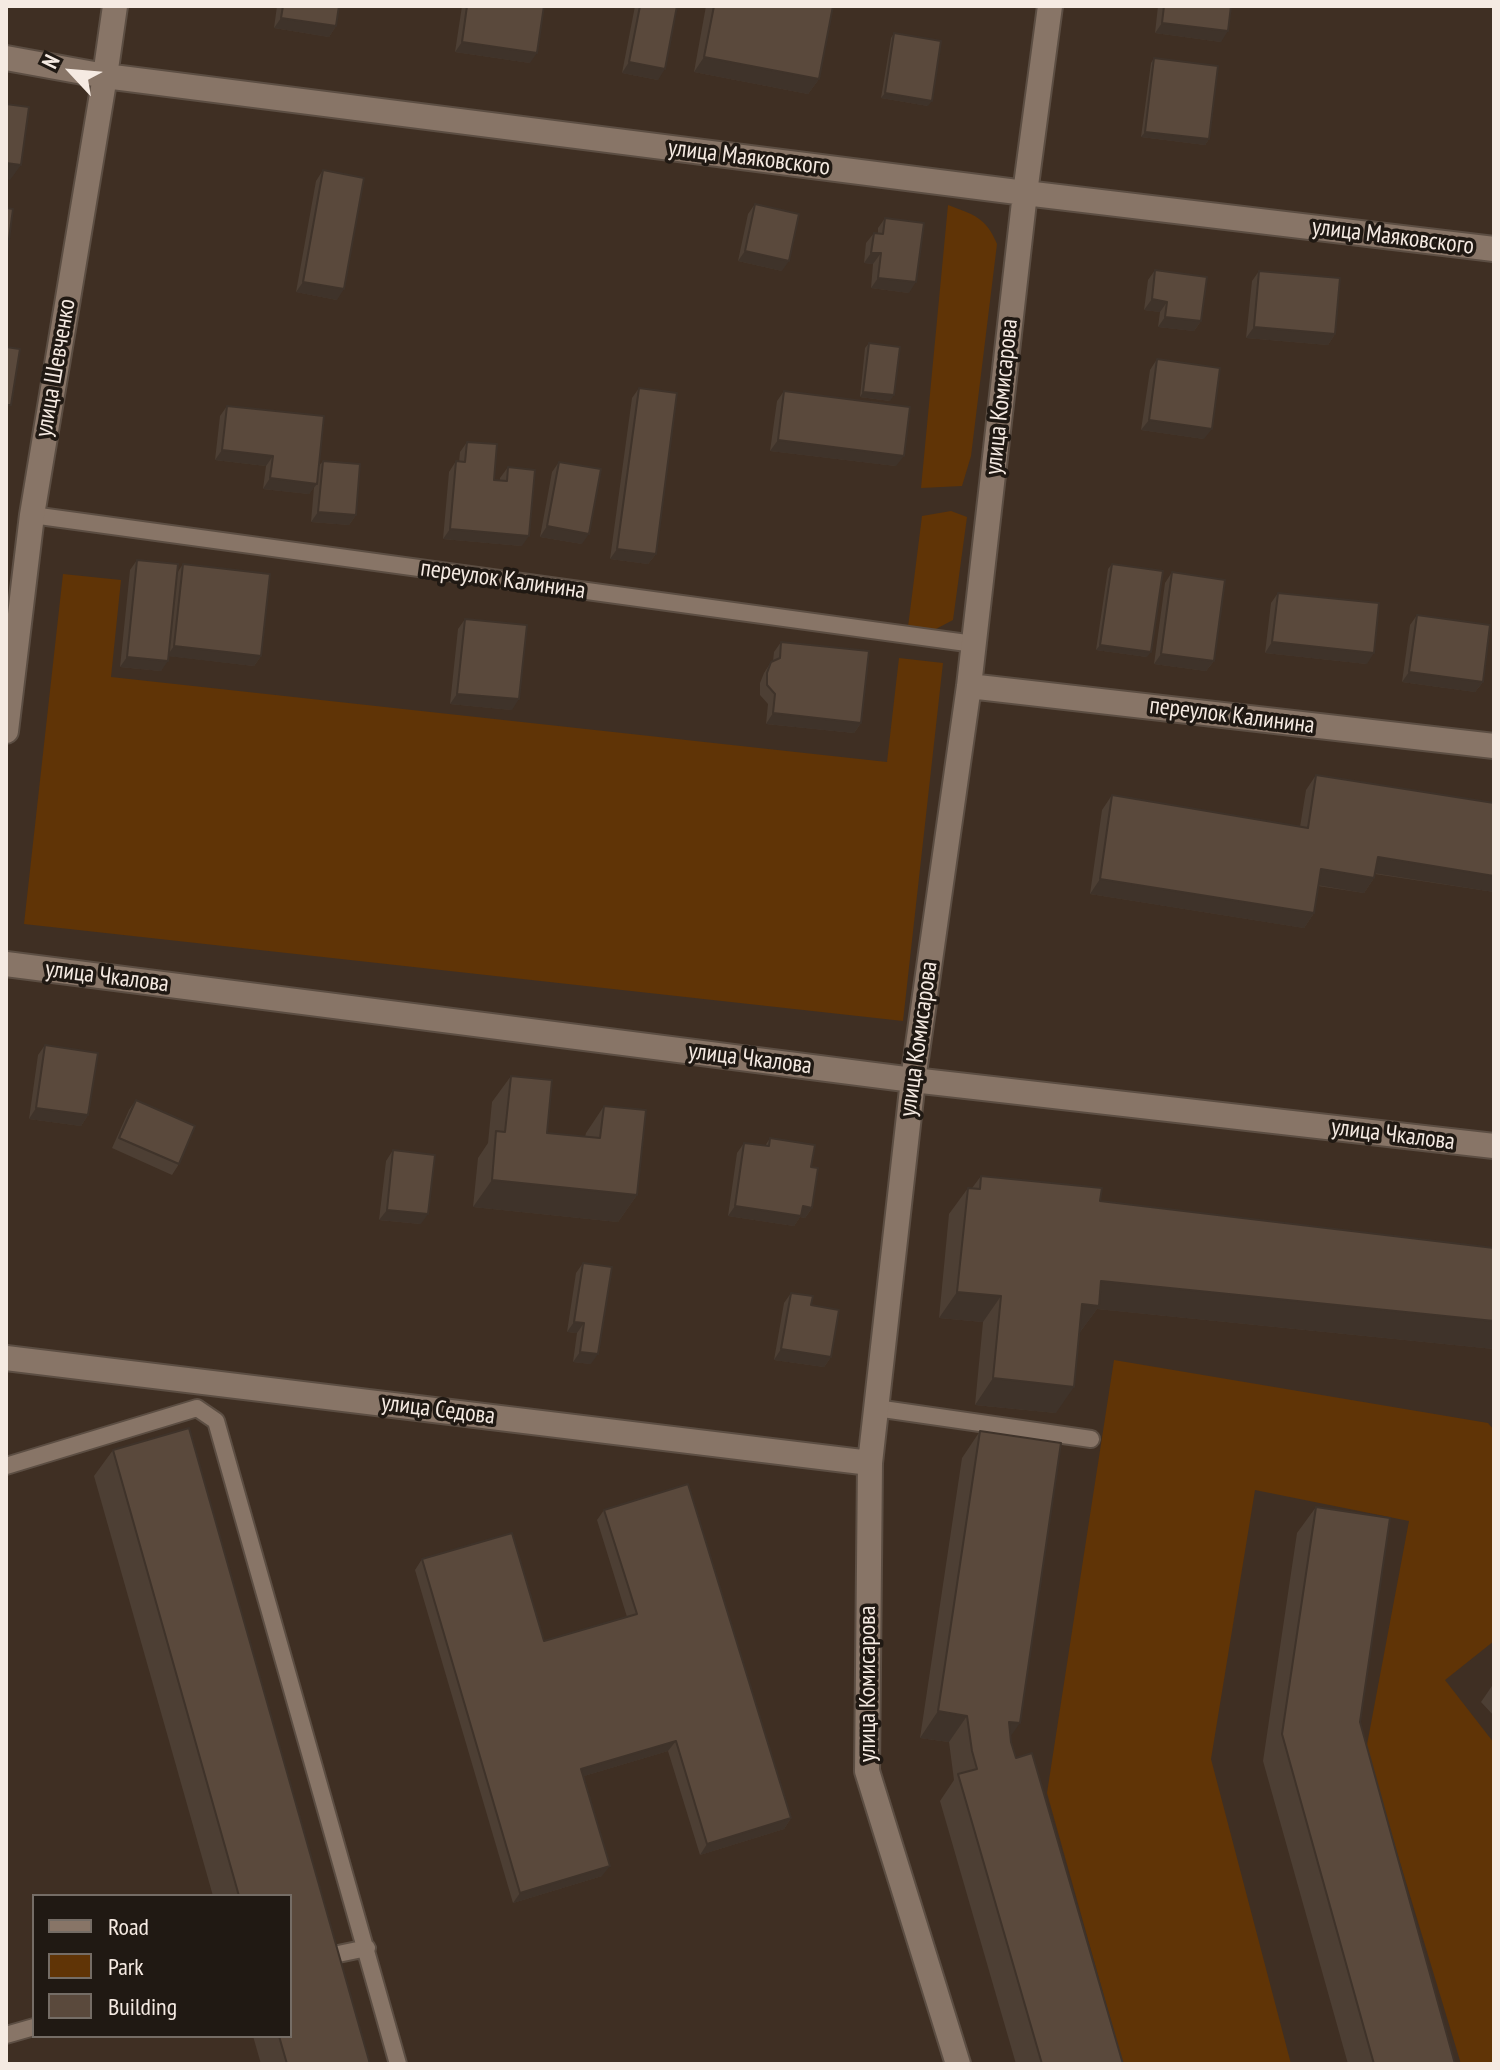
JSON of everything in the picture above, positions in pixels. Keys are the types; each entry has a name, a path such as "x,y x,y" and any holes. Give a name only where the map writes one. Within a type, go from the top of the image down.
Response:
{"street":[{"name":"улица Шевченко","path":"6,731 32,515 115,6"},
{"name":"улица Комисарова","path":"958,2064 867,1771 870,1463 913,1080 969,686 1025,193 1050,6"},
{"name":"улица Маяковского","path":"6,58 105,76 1494,249"},
{"name":"переулок Калинина","path":"969,686 1494,746"},
{"name":"улица Чкалова","path":"6,964 913,1080 1494,1146"},
{"name":"улица Седова","path":"6,1358 870,1463"}],"lane":[{"name":"переулок Калинина","path":"32,515 974,644"},
{"path":"6,1466 197,1408 216,1421 398,2064"},
{"path":"876,1408 1091,1439"},
{"path":"314,1959 367,1948"},
{"path":"6,2035 32,2028"}],"green space":[{"path":"948,205 984,222 997,244 971,456 962,486 921,488"},
{"path":"951,511 967,517 953,620 934,630 908,627 922,516"},
{"path":"63,574 121,580 111,677 887,762 899,658 943,663 903,1021 24,924"},
{"path":"1114,1360 1488,1423 1494,1430 1494,1641 1445,1680 1494,1743 1494,2064 1461,2064 1366,1750 1409,1521 1255,1490 1211,1759 1291,2064 1123,2064 1047,1793"}],"building":[{"path":"283,6 339,6 336,26 281,18"},
{"path":"467,6 544,6 537,53 462,42"},
{"path":"640,6 677,6 665,69 629,62"},
{"path":"714,6 833,6 819,79 704,57"},
{"path":"1164,6 1231,6 1228,31 1162,23"},
{"path":"894,33 941,41 932,101 885,93"},
{"path":"1154,58 1218,66 1209,139 1145,132"},
{"path":"6,104 29,107 21,165 6,163"},
{"path":"323,170 364,178 344,289 303,282"},
{"path":"755,204 799,214 789,261 745,251"},
{"path":"6,208 13,209 7,254 6,254"},
{"path":"885,218 924,223 916,282 878,278 881,253 871,253 874,233 883,234"},
{"path":"1155,270 1207,277 1201,321 1165,317 1167,302 1152,299"},
{"path":"1259,271 1340,278 1335,334 1254,327"},
{"path":"869,343 900,347 894,395 863,392"},
{"path":"6,347 20,349 11,405 6,405"},
{"path":"1157,359 1220,368 1212,429 1149,420"},
{"path":"639,388 677,393 656,554 617,549"},
{"path":"784,391 910,407 904,456 778,440"},
{"path":"227,406 324,416 317,484 270,478 273,456 222,450"},
{"path":"467,442 497,444 494,480 507,481 508,467 535,470 529,536 450,529 456,461 465,462"},
{"path":"323,461 360,464 356,515 318,512"},
{"path":"559,462 601,469 589,534 547,526"},
{"path":"137,560 178,564 168,661 127,657"},
{"path":"183,564 270,574 261,656 174,646"},
{"path":"1112,564 1163,571 1151,652 1100,645"},
{"path":"1172,572 1225,580 1214,661 1161,654"},
{"path":"1278,593 1379,603 1374,653 1272,642"},
{"path":"1417,615 1490,625 1483,682 1409,672"},
{"path":"465,619 527,625 519,699 457,694"},
{"path":"781,642 869,651 861,723 773,713 775,694 767,685 767,673 771,662 780,658"},
{"path":"1316,775 1494,803 1494,876 1378,857 1374,878 1321,869 1314,913 1100,879 1112,795 1308,828"},
{"path":"45,1045 98,1053 88,1115 36,1108"},
{"path":"511,1076 552,1080 547,1133 600,1138 604,1106 646,1110 637,1195 492,1180 496,1131 505,1132"},
{"path":"136,1100 195,1126 179,1164 119,1138"},
{"path":"770,1138 815,1145 811,1167 818,1168 812,1208 803,1206 801,1216 735,1206 744,1143 769,1146"},
{"path":"393,1150 435,1155 428,1214 387,1210"},
{"path":"981,1176 1102,1188 1100,1201 1494,1248 1494,1321 1101,1281 1099,1306 1082,1304 1074,1387 993,1378 1001,1296 957,1292 968,1188 980,1189"},
{"path":"583,1263 612,1267 598,1354 580,1352 584,1323 574,1322"},
{"path":"791,1293 813,1296 811,1305 839,1310 831,1357 781,1349"},
{"path":"189,1428 370,2064 287,2064 280,2038 292,2038 292,1894 238,1894 113,1450"},
{"path":"980,1431 1061,1443 1020,1723 1009,1722 1016,1758 1032,1753 1123,2064 1042,2064 958,1774 977,1769 967,1716 938,1711"},
{"path":"688,1484 791,1818 707,1844 676,1741 581,1769 610,1866 520,1893 422,1559 512,1533 544,1641 637,1614 604,1510"},
{"path":"1316,1507 1390,1518 1360,1722 1455,2064 1374,2064 1282,1734"}]}
